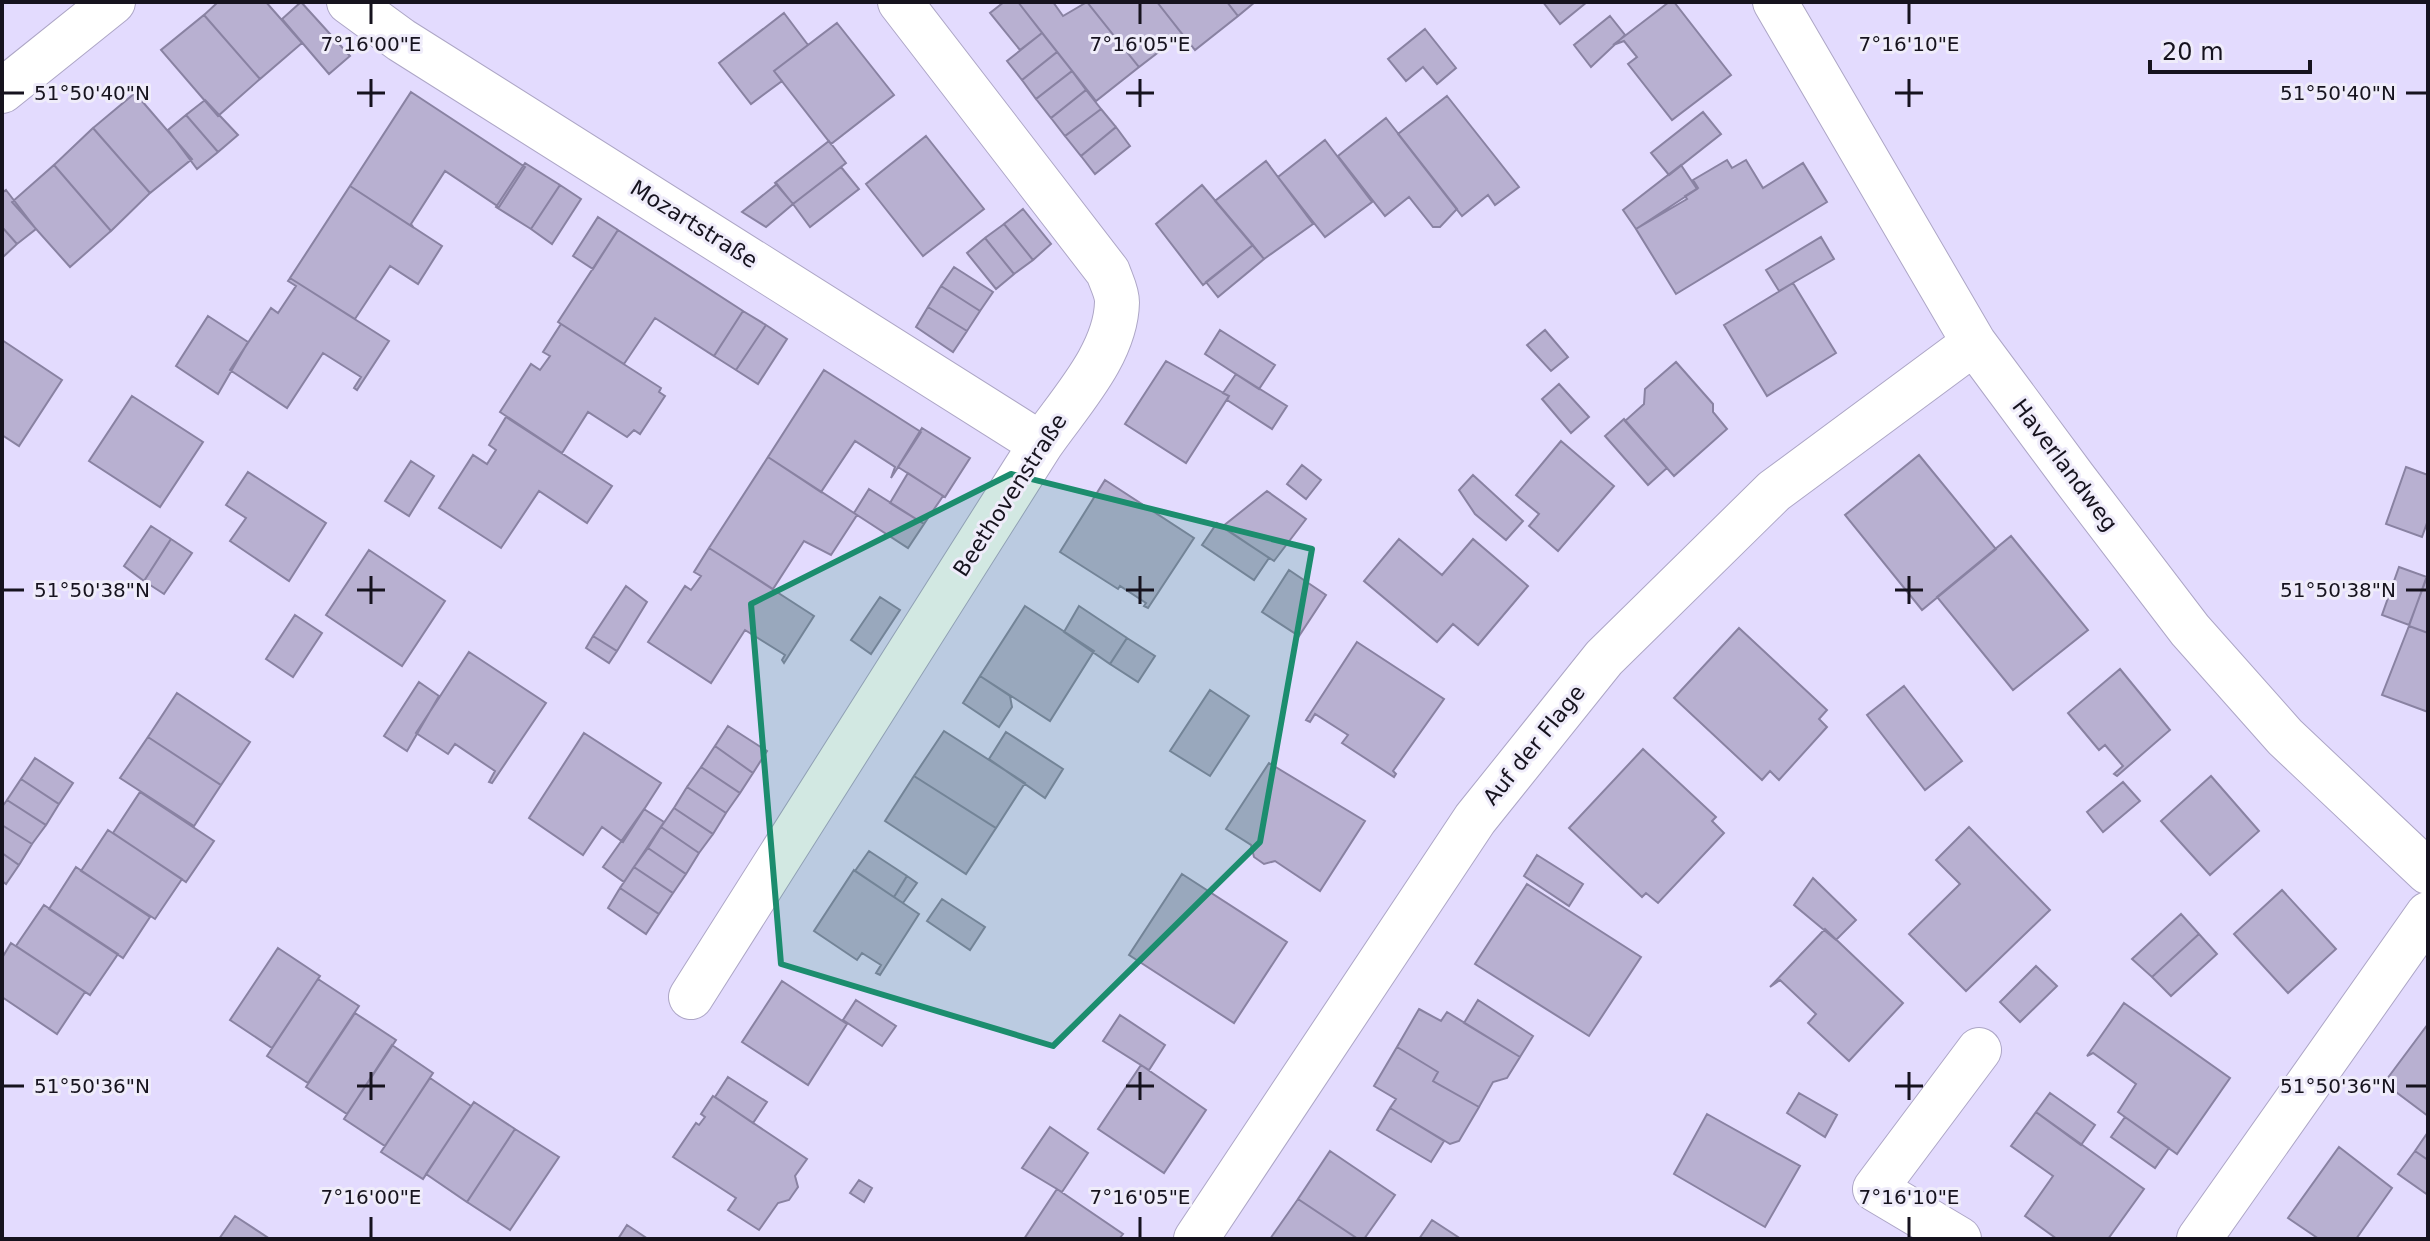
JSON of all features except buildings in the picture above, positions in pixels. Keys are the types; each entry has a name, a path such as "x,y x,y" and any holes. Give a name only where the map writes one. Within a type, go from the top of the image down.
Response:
{"street":[{"path":"2,91 113,2"},
{"name":"Mozartstraße","path":"349,2 401,40 1041,444"},
{"name":"Beethovenstraße","path":"691,997 1041,444 1093,369 1114,330 1118,298 1108,272 900,2"},
{"name":"Haverlandweg","path":"1775,2 1974,343 2190,630 2285,737 2428,872"},
{"name":"Auf der Flage","path":"1196,1239 1475,819 1604,658 1774,491 1974,343"},
{"path":"2199,1239 2428,914"},
{"path":"1959,1239 1875,1189 1979,1050"}],"highlighted area":[{"path":"1011,474 1312,549 1260,842 1053,1046 781,964 751,604"}]}
